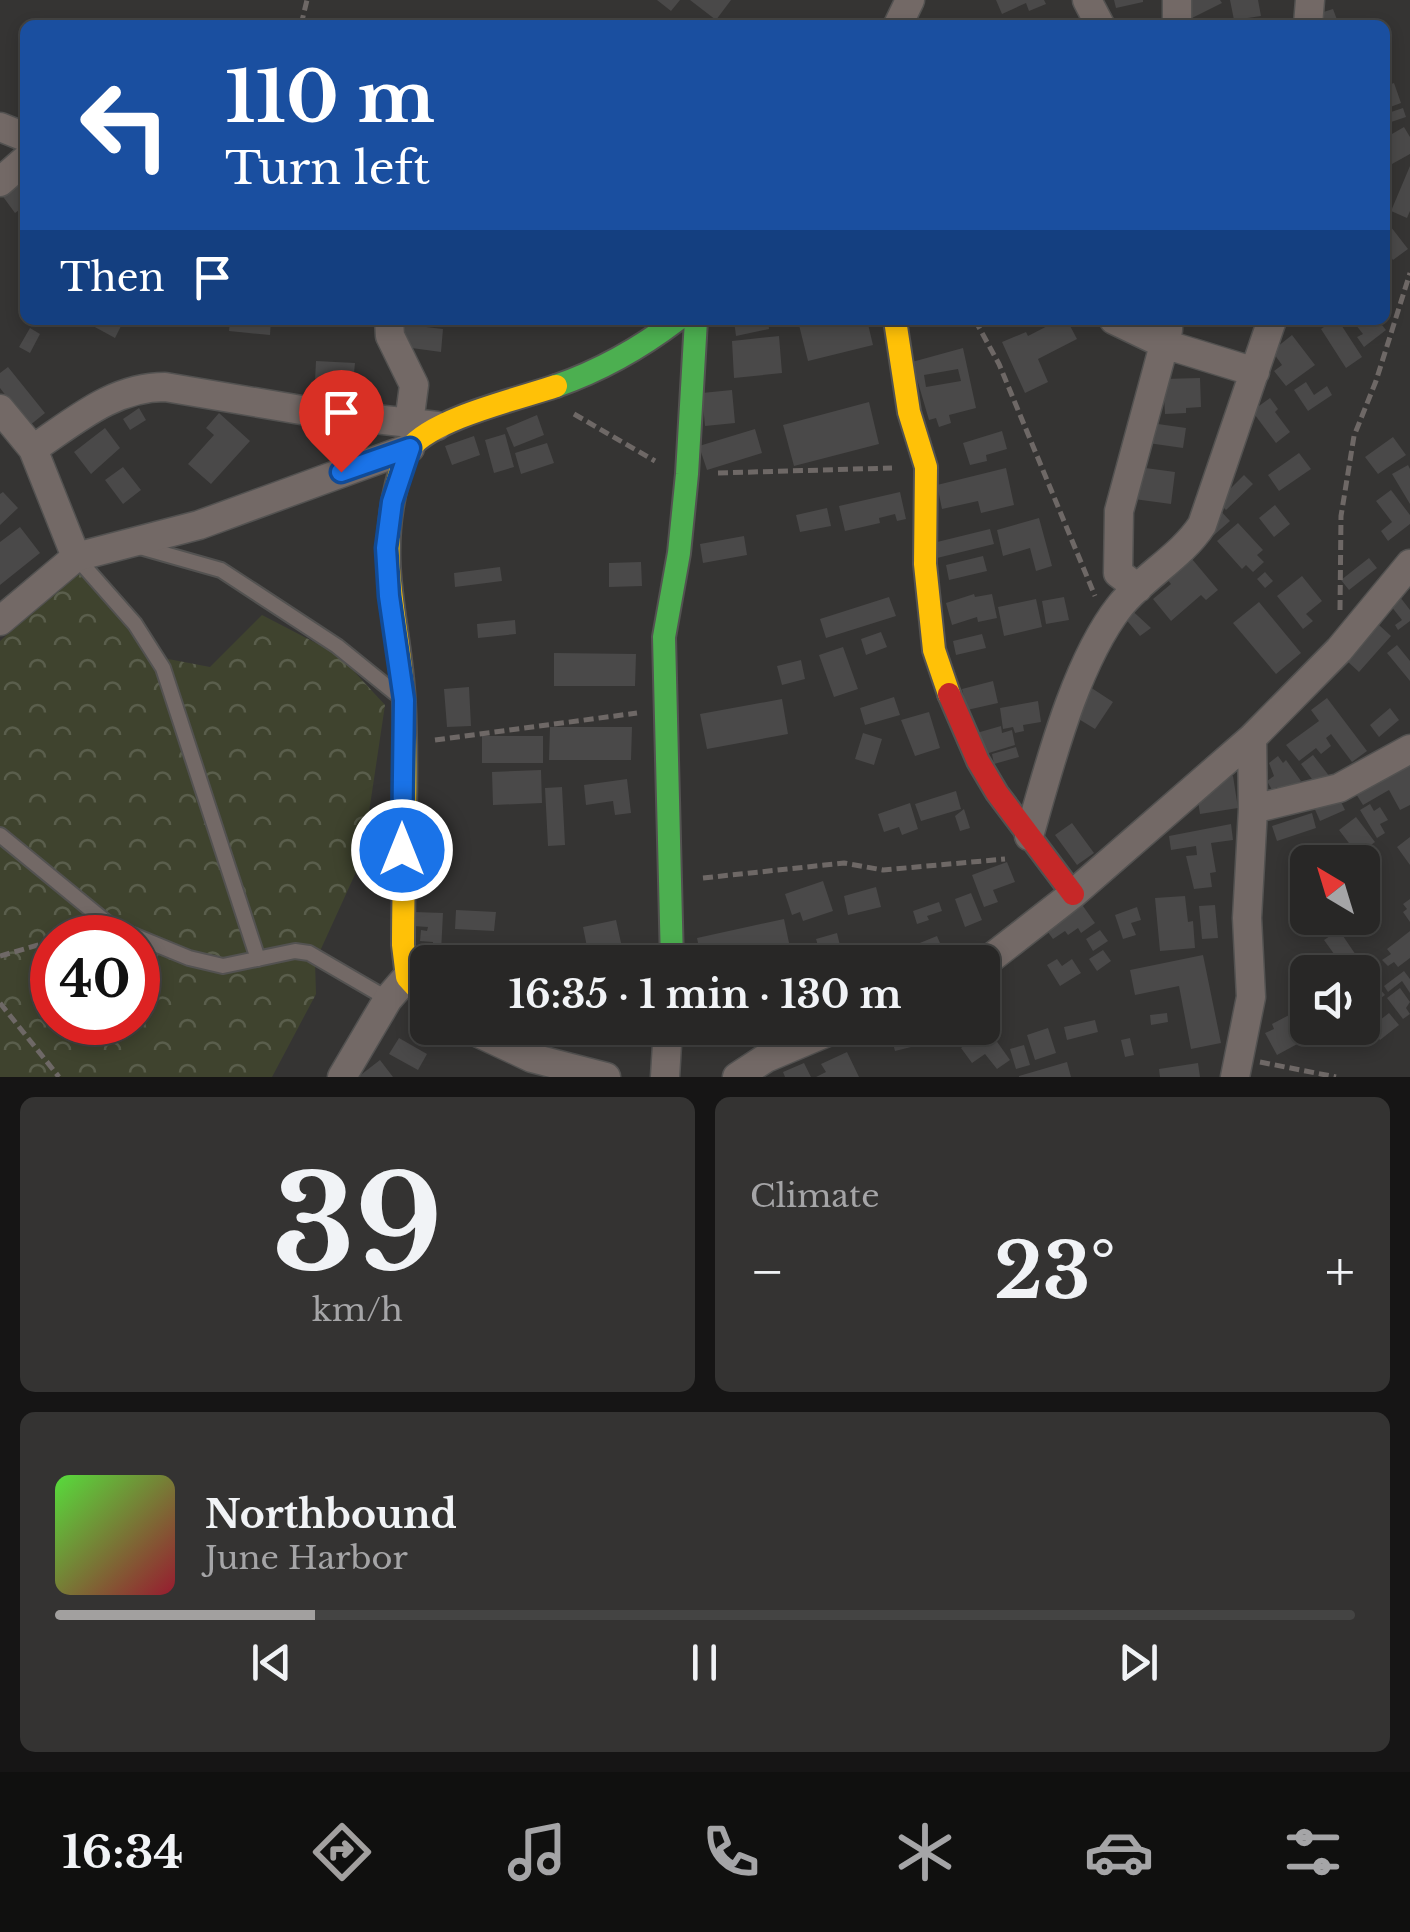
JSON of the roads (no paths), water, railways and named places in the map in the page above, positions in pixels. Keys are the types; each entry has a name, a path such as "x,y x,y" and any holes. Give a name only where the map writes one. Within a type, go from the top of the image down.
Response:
{"street":[{"path":"0,182 20,164"},
{"path":"390,325 393,343 412,376 419,433 392,502 386,548 404,700 403,946 410,980"},
{"path":"0,620 76,558 199,526 419,433 591,374 637,350 670,325"},
{"path":"672,945 664,637 679,554 696,325"},
{"path":"896,325 909,412 926,468 925,564 934,650 944,684 978,761 1073,894"},
{"path":"1136,325 1166,332 1255,372"},
{"path":"1036,845 1076,688 1110,620 1138,588 1193,538 1202,524 1270,325"},
{"path":"1138,588 1118,573 1118,519 1166,332"},
{"path":"33,449 104,402 142,387 165,387 419,433"},
{"path":"0,409 33,449 76,558"},
{"path":"1000,950 1073,894 1252,738 1339,650 1410,564"},
{"path":"1237,1067 1252,997 1247,918 1252,738"},
{"path":"1253,809 1339,788 1410,749"},
{"path":"342,1077 388,999 407,977"},
{"path":"504,1045 532,1058 606,1077"},
{"path":"664,1077 667,1045"},
{"path":"738,1077 754,1064 798,1045"}],"lane":[{"path":"125,543 221,570 336,646 404,700"},
{"path":"76,558 135,624 162,668 258,958"},
{"path":"0,835 111,926 189,958 223,966 296,951 309,953 388,999"}]}
